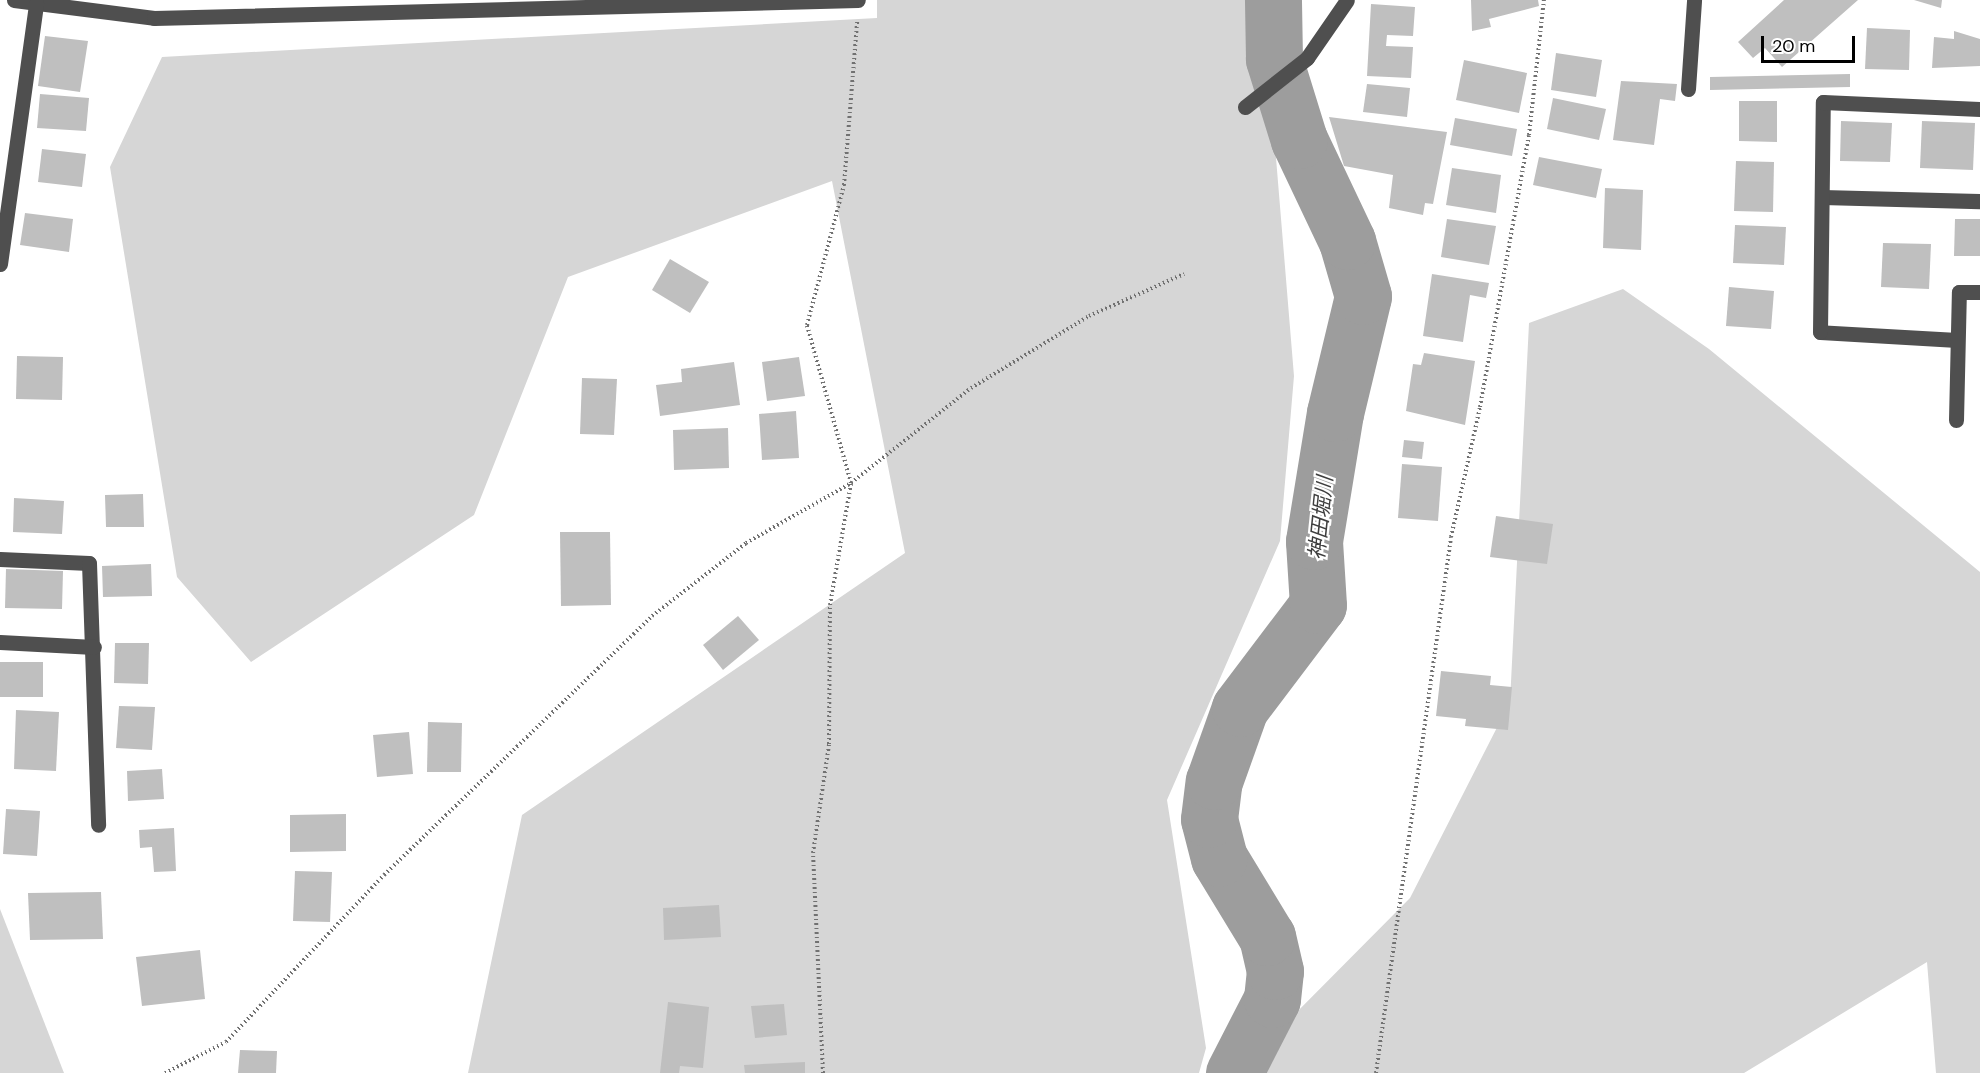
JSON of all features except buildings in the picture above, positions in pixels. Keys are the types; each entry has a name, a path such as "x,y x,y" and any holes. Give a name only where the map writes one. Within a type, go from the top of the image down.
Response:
{"street":[{"path":"14,0 154,18 858,0"},
{"path":"1245,107 1307,58 1347,0"},
{"path":"1688,88 1694,0"},
{"path":"0,264 36,3"},
{"path":"1957,339 1820,332 1823,102 1980,109"},
{"path":"1822,197 1980,201"},
{"path":"1956,420 1959,292 1980,292"},
{"path":"0,559 89,563 94,647 98,825"},
{"path":"0,642 94,647"}],"path":[{"path":"823,1073 813,853 829,744 830,605 851,483 807,325 844,185 858,0"},
{"path":"1376,1073 1450,537 1480,407 1529,135 1544,0"},
{"path":"165,1073 226,1041 384,875 652,616 746,543 851,483 971,388 1089,316 1184,274"}],"shaded area":[{"path":"877,0 1263,0 1294,376 1280,541 1167,800 1206,1048 1199,1073 468,1073 522,815 905,553 832,181 568,277 474,515 251,662 177,577 110,167 162,57 877,18"},
{"path":"1623,289 1709,349 1980,572 1980,1073 1936,1073 1927,962 1744,1073 1264,1073 1281,1028 1410,898 1510,702 1529,323"},
{"path":"0,909 64,1073 0,1073"}],"waterway":[{"name":"神田堀川","path":"1234,1073 1272,999 1275,971 1267,937 1219,858 1209,819 1214,781 1240,708 1318,605 1314,541 1335,413 1363,296 1347,241 1299,140 1274,59 1273,0"}]}
